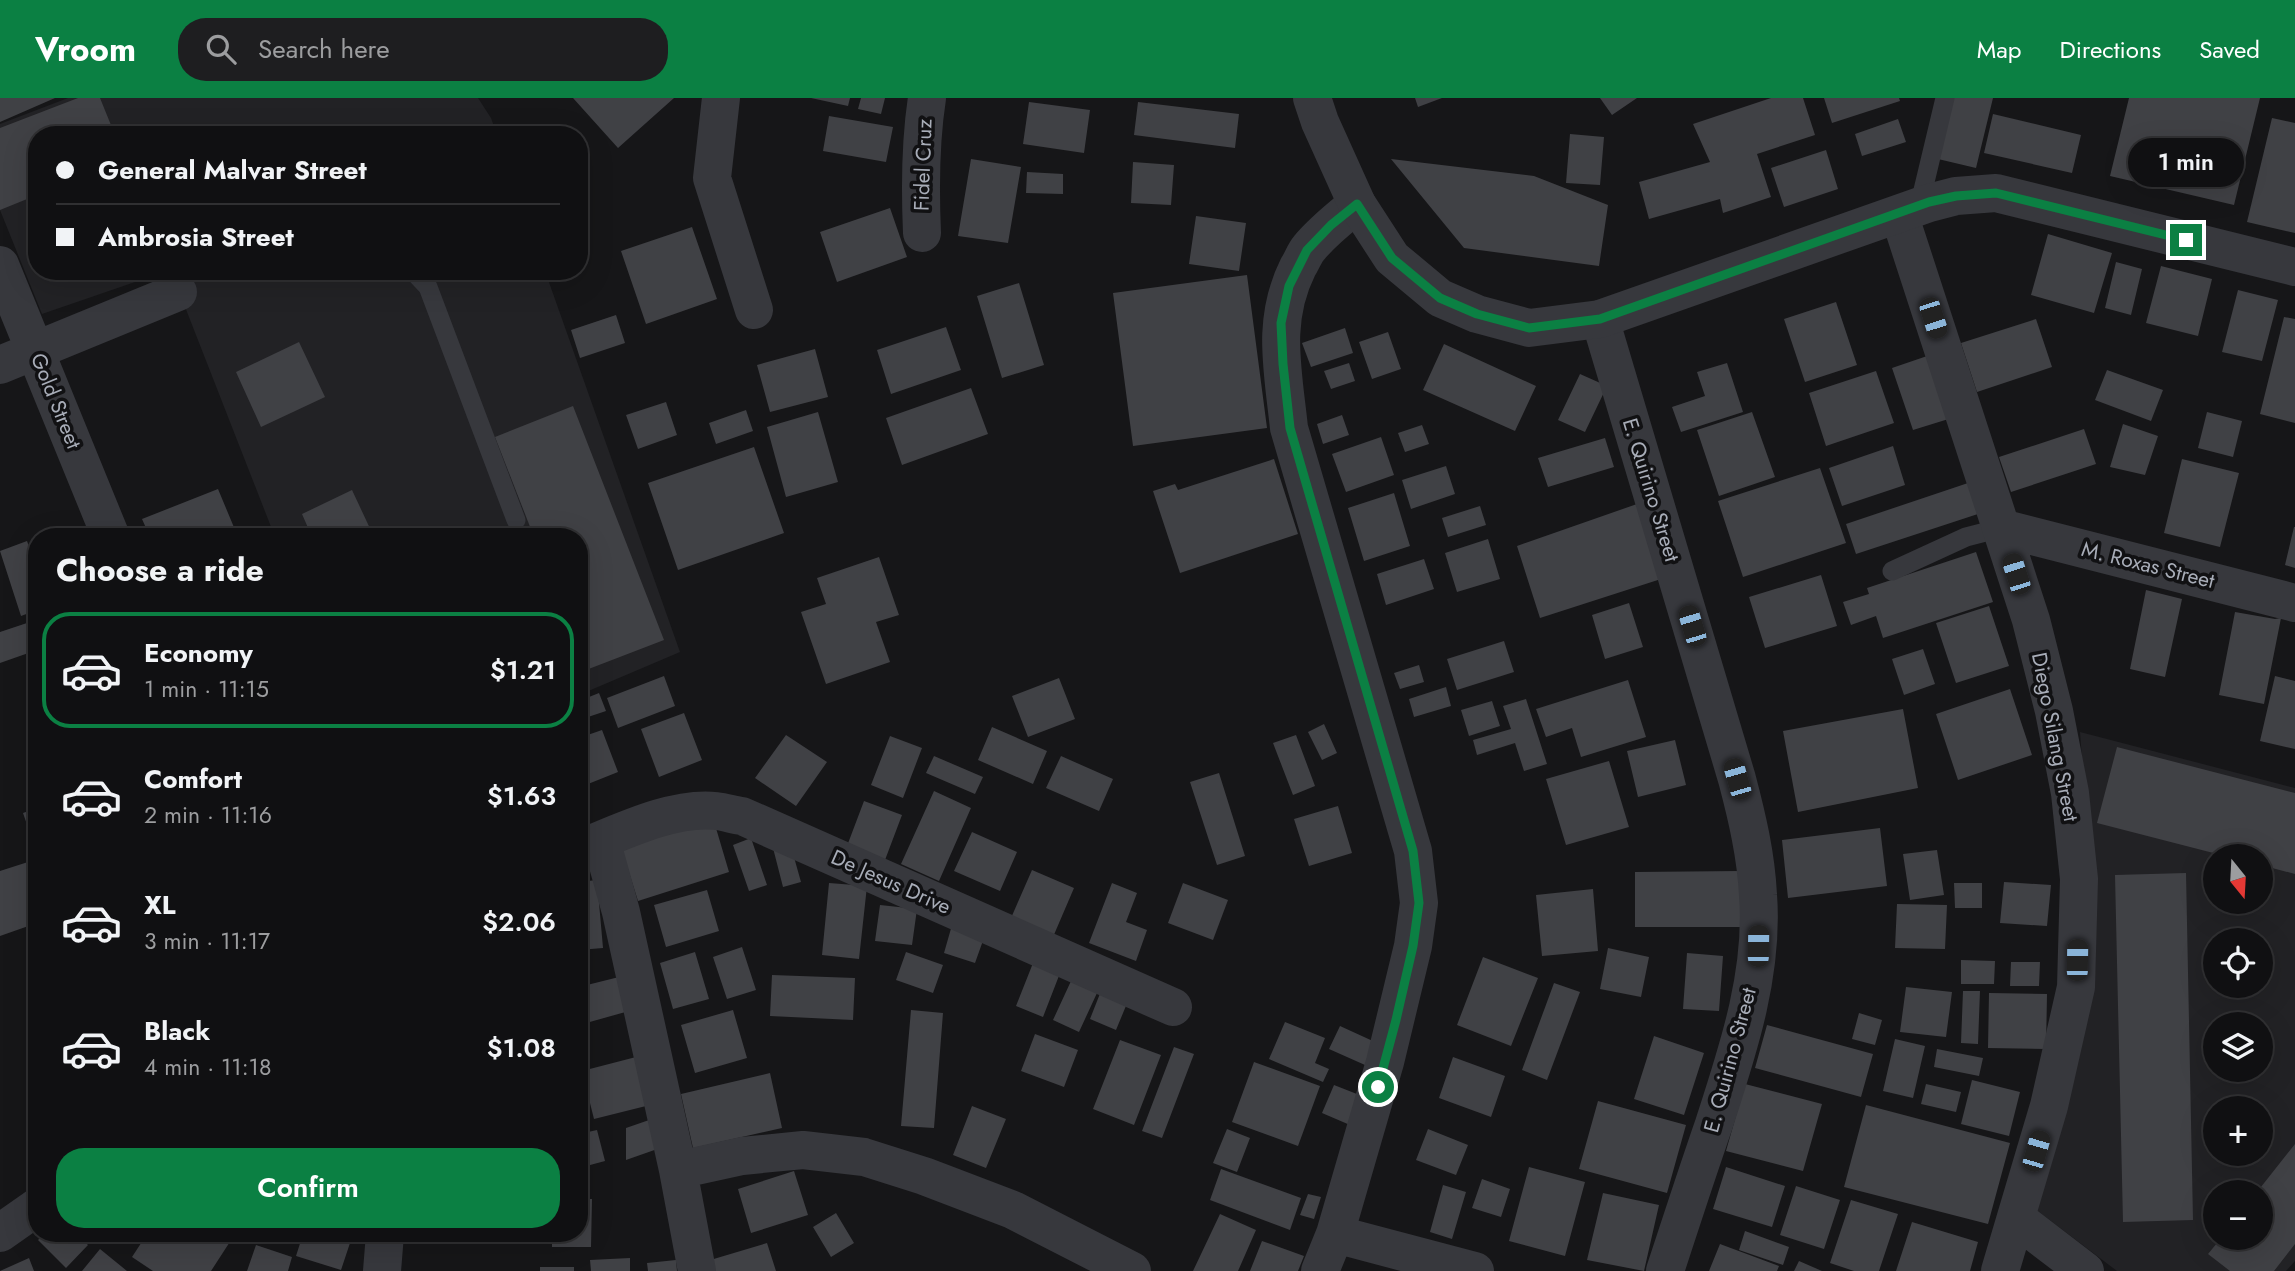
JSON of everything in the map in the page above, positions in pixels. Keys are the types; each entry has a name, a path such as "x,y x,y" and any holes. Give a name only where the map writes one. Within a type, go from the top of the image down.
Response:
{"street":[{"path":"721,98 712,178 754,310"},
{"name":"Fidel Cruz","path":"922,233 920,172 927,98"},
{"path":"1312,98 1357,204 1392,258 1440,298 1477,314 1529,328 1600,319 1909,210 1956,196 1996,193 2295,267"},
{"path":"1320,1271 1335,1234 1396,1020 1413,946 1419,903 1413,851 1290,428 1283,364 1281,323 1289,286 1307,250 1331,225 1357,204"},
{"name":"Diego Silang Street","path":"1909,210 2001,528 2031,620 2054,711 2070,793 2079,880 2076,987 2049,1106 2000,1271"},
{"name":"Gold Street","path":"0,265 107,528"},
{"path":"0,365 178,292"},
{"name":"E. Quirino Street","path":"1600,319 1737,779 1751,833 1759,895 1758,946 1750,999 1736,1054 1665,1271"},
{"name":"M. Roxas Street","path":"2001,528 2295,603"},
{"name":"De Jesus Drive","path":"697,1271 678,1170 621,912 590,844 657,819 691,811 716,811 743,817 1173,1007"},
{"path":"678,1170 743,1156 803,1150 864,1157 924,1176 1013,1210 1132,1271"},
{"path":"2,1225 28,1212"},
{"path":"2017,1219 2085,1271"},
{"path":"1335,1234 1475,1271"},
{"path":"382,1271 384,1242"}],"lane":[{"path":"1909,210 1945,98"},
{"path":"421,280 428,287 516,520"},
{"path":"1892,571 1966,537 2001,528"}],"shaded area":[{"path":"68,98 478,98 494,126 28,126 28,279 0,210 0,124"},
{"path":"28,280 141,280 42,314"},
{"path":"175,280 548,280 680,652 588,691 588,528 271,528"},
{"path":"2080,732 2295,788 2295,1261 2286,1271 2117,1271 2035,1209 2091,880"}],"building":[{"path":"0,98 55,98 0,122"},
{"path":"78,98 100,98 111,126 28,126 28,199 0,210 0,128"},
{"path":"573,98 674,98 618,148"},
{"path":"811,98 850,98 848,106"},
{"path":"861,98 885,98 881,114 858,109"},
{"path":"1415,98 1442,98 1418,107"},
{"path":"1600,98 1637,98 1612,115"},
{"path":"1771,98 1803,98 1815,135 1757,154 1771,197 1723,213 1720,199 1649,219 1639,182 1710,162 1693,124"},
{"path":"1824,98 1899,98 1900,101 1832,123"},
{"path":"1953,98 1993,98 1976,168 1938,159"},
{"path":"2129,98 2260,98 2234,205 2110,176"},
{"path":"1029,102 1090,110 1084,153 1023,144"},
{"path":"1138,102 1239,114 1235,148 1134,135"},
{"path":"1993,114 2081,135 2072,173 1984,153"},
{"path":"829,116 893,127 886,162 823,151"},
{"path":"2272,118 2295,123 2295,233 2247,222"},
{"path":"1898,119 1906,142 1862,156 1855,134"},
{"path":"1570,134 1604,137 1600,185 1566,183"},
{"path":"1826,150 1838,189 1784,207 1771,168"},
{"path":"971,159 1021,167 1008,243 958,236"},
{"path":"1391,159 1534,176 1608,205 1599,266 1464,248"},
{"path":"1133,162 1174,165 1171,205 1131,203"},
{"path":"1027,172 1063,174 1063,194 1026,193"},
{"path":"890,208 907,257 837,282 820,232"},
{"path":"1196,216 1246,223 1239,271 1189,264"},
{"path":"692,227 717,299 646,324 621,251"},
{"path":"2048,234 2112,253 2094,313 2031,295"},
{"path":"2116,262 2142,269 2131,315 2105,308"},
{"path":"2161,266 2212,279 2198,336 2146,323"},
{"path":"1247,275 1267,428 1133,446 1113,293"},
{"path":"1019,283 1044,365 1002,378 977,296"},
{"path":"2238,290 2278,300 2262,361 2222,352"},
{"path":"1836,302 1857,365 1805,382 1784,319"},
{"path":"616,315 625,343 580,358 571,330"},
{"path":"2284,317 2295,319 2295,423 2260,414"},
{"path":"2036,319 2052,367 1977,392 1961,343"},
{"path":"946,327 961,370 891,394 877,350"},
{"path":"1345,328 1353,353 1311,367 1302,343"},
{"path":"1388,332 1401,369 1372,379 1359,342"},
{"path":"299,342 325,397 261,427 236,372"},
{"path":"1444,344 1536,386 1515,431 1423,390"},
{"path":"815,349 828,397 770,412 757,365"},
{"path":"1933,354 1955,417 1913,430 1892,368"},
{"path":"1349,363 1355,381 1331,389 1324,371"},
{"path":"1727,363 1743,412 1681,432 1672,407 1705,396 1697,372"},
{"path":"2107,370 2163,390 2151,421 2095,400"},
{"path":"1876,371 1894,423 1826,446 1809,393"},
{"path":"1580,374 1607,386 1585,432 1558,420"},
{"path":"971,388 988,434 902,465 886,418"},
{"path":"666,402 677,435 638,449 626,415"},
{"path":"573,406 664,640 588,669 588,528 530,528 495,437"},
{"path":"746,410 753,431 716,444 709,423"},
{"path":"818,412 838,482 786,497 767,427"},
{"path":"1752,412 1775,477 1719,496 1697,430"},
{"path":"2207,412 2242,421 2233,457 2198,448"},
{"path":"1342,415 1349,435 1323,444 1317,424"},
{"path":"2123,424 2158,436 2145,475 2110,467"},
{"path":"1422,425 1429,444 1405,452 1398,433"},
{"path":"2084,429 2096,464 2011,492 1999,457"},
{"path":"1381,437 1394,475 1346,492 1332,454"},
{"path":"1605,438 1614,467 1548,487 1538,458"},
{"path":"1893,446 1905,485 1842,506 1829,468"},
{"path":"754,447 784,533 678,570 648,483"},
{"path":"1274,459 1298,534 1180,573 1153,491 1175,484 1178,490"},
{"path":"2182,459 2239,473 2220,547 2164,533"},
{"path":"1446,466 1455,494 1411,509 1402,480"},
{"path":"1820,468 1846,543 1743,577 1718,501"},
{"path":"1974,481 1984,512 1856,554 1846,524"},
{"path":"218,489 234,528 146,528 142,519"},
{"path":"352,490 370,528 308,528 302,514"},
{"path":"1394,493 1410,546 1364,561 1348,508"},
{"path":"1637,504 1661,579 1540,618 1517,546"},
{"path":"1480,506 1486,525 1448,537 1442,518"},
{"path":"2295,527 2295,568 2285,565"},
{"path":"1488,539 1500,579 1457,592 1445,553"},
{"path":"27,541 28,613 21,616 0,551"},
{"path":"1976,552 1993,602 1883,638 1876,616 1851,625 1843,602 1869,594 1867,588"},
{"path":"879,557 899,615 876,622 890,662 826,684 801,612 826,604 817,578"},
{"path":"1424,559 1434,589 1386,605 1377,574"},
{"path":"1821,575 1837,626 1765,648 1749,597"},
{"path":"2146,590 2182,599 2165,677 2130,669"},
{"path":"1629,603 1643,647 1605,659 1592,615"},
{"path":"1989,606 2009,666 1956,683 1936,623"},
{"path":"2235,612 2281,618 2264,704 2219,695"},
{"path":"28,623 28,653 0,663 0,632"},
{"path":"1504,641 1514,672 1457,690 1447,659"},
{"path":"1923,649 1935,684 1904,695 1892,659"},
{"path":"1419,665 1424,682 1400,689 1394,673"},
{"path":"664,676 675,706 618,728 607,698"},
{"path":"2275,676 2295,681 2295,749 2260,741"},
{"path":"1059,678 1075,719 1028,737 1012,696"},
{"path":"1628,680 1646,737 1581,757 1572,728 1546,737 1536,709"},
{"path":"1446,687 1451,706 1414,717 1409,699"},
{"path":"2010,689 2032,755 1958,780 1936,714"},
{"path":"599,693 606,711 588,717 588,697"},
{"path":"1526,699 1547,764 1524,771 1515,743 1477,755 1473,740 1511,729 1503,706"},
{"path":"1492,701 1500,726 1469,736 1461,710"},
{"path":"1903,709 1918,788 1798,812 1783,731"},
{"path":"684,713 702,760 659,777 641,729"},
{"path":"1324,724 1337,753 1322,760 1308,732"},
{"path":"992,727 1047,751 1033,784 978,760"},
{"path":"602,730 618,772 588,784 588,735"},
{"path":"786,735 827,762 796,806 755,778"},
{"path":"1296,735 1315,786 1293,795 1273,743"},
{"path":"890,736 922,748 903,798 871,785"},
{"path":"1675,740 1686,785 1638,797 1627,751"},
{"path":"2117,747 2295,793 2295,874 2273,868 2273,844 2203,844 2203,850 2097,823"},
{"path":"934,756 983,777 975,794 926,773"},
{"path":"1061,756 1113,779 1099,811 1046,788"},
{"path":"1609,761 1629,827 1566,845 1546,779"},
{"path":"1219,773 1245,856 1217,865 1190,782"},
{"path":"934,791 971,808 939,881 901,864"},
{"path":"864,801 902,815 885,860 847,846"},
{"path":"1338,806 1352,853 1309,866 1294,819"},
{"path":"28,811 28,828 23,813"},
{"path":"713,818 729,872 638,901 621,847"},
{"path":"1880,828 1887,886 1788,898 1782,840"},
{"path":"972,832 1017,852 1000,891 954,871"},
{"path":"751,838 767,885 749,891 733,845"},
{"path":"790,843 801,882 783,887 773,848"},
{"path":"1937,850 1944,895 1910,900 1903,854"},
{"path":"28,862 28,926 0,936 0,871"},
{"path":"1032,870 1074,888 1053,937 1011,918"},
{"path":"1740,871 1740,927 1635,927 1635,872"},
{"path":"2186,873 2193,1220 2123,1222 2115,875"},
{"path":"597,880 603,948 588,949 588,881"},
{"path":"2004,882 2051,885 2047,926 2000,923"},
{"path":"829,883 867,886 859,959 822,955"},
{"path":"1112,883 1137,893 1126,922 1147,930 1136,961 1089,943"},
{"path":"1183,883 1228,900 1213,940 1168,923"},
{"path":"1954,883 1982,883 1982,908 1955,908"},
{"path":"1593,889 1598,951 1542,956 1536,895"},
{"path":"707,890 719,931 666,947 654,905"},
{"path":"1897,904 1947,905 1945,949 1895,948"},
{"path":"880,905 917,909 912,945 875,941"},
{"path":"952,925 985,935 975,963 944,953"},
{"path":"742,947 756,990 727,999 713,957"},
{"path":"1608,948 1649,957 1641,997 1600,989"},
{"path":"695,952 709,999 673,1009 660,963"},
{"path":"906,952 943,965 933,993 896,980"},
{"path":"1687,953 1723,956 1719,1011 1683,1009"},
{"path":"1483,957 1538,978 1511,1046 1457,1025"},
{"path":"1035,958 1062,968 1043,1017 1016,1006"},
{"path":"1961,960 1995,961 1994,984 1961,984"},
{"path":"2011,962 2040,962 2039,986 2010,986"},
{"path":"772,975 855,978 853,1020 770,1016"},
{"path":"619,977 629,1011 588,1022 588,985"},
{"path":"1071,981 1097,993 1079,1032 1053,1020"},
{"path":"1554,983 1580,992 1547,1080 1522,1070"},
{"path":"1906,987 1952,992 1946,1037 1900,1032"},
{"path":"1101,991 1128,1001 1116,1030 1090,1019"},
{"path":"1963,991 1980,991 1978,1044 1961,1043"},
{"path":"1989,993 2047,994 2046,1049 1988,1048"},
{"path":"733,1010 747,1058 695,1073 681,1025"},
{"path":"911,1010 943,1013 934,1128 901,1126"},
{"path":"1859,1013 1882,1020 1875,1045 1852,1039"},
{"path":"1285,1022 1325,1038 1315,1063 1329,1069 1323,1082 1269,1059"},
{"path":"1767,1025 1873,1054 1861,1097 1755,1068"},
{"path":"1340,1026 1375,1042 1365,1065 1329,1049"},
{"path":"1035,1034 1078,1050 1064,1087 1021,1071"},
{"path":"1654,1036 1704,1053 1684,1115 1634,1099"},
{"path":"1895,1039 1925,1046 1913,1098 1883,1091"},
{"path":"1120,1040 1161,1055 1134,1125 1093,1109"},
{"path":"1174,1047 1194,1054 1162,1138 1142,1131"},
{"path":"1937,1049 1983,1058 1979,1076 1934,1067"},
{"path":"636,1057 650,1105 594,1119 588,1095 588,1069"},
{"path":"1453,1057 1505,1076 1491,1117 1439,1098"},
{"path":"1254,1062 1320,1086 1298,1146 1232,1122"},
{"path":"770,1073 782,1128 693,1148 681,1094"},
{"path":"1972,1080 2020,1092 2009,1136 1961,1124"},
{"path":"1745,1084 1822,1104 1803,1171 1726,1151"},
{"path":"1926,1084 1961,1092 1956,1112 1921,1104"},
{"path":"1334,1085 1362,1096 1350,1125 1322,1113"},
{"path":"1598,1101 1686,1125 1667,1193 1579,1169"},
{"path":"1866,1105 2010,1143 1988,1224 1844,1187"},
{"path":"972,1106 1006,1119 986,1168 953,1155"},
{"path":"652,1119 663,1147 626,1160 626,1128"},
{"path":"1227,1129 1250,1138 1237,1172 1213,1163"},
{"path":"1428,1129 1468,1145 1456,1175 1416,1160"},
{"path":"597,1130 605,1161 588,1166 588,1132"},
{"path":"2295,1144 2295,1244 2274,1271 2230,1271 2208,1254 2211,1250 2273,1250 2273,1180 2266,1180"},
{"path":"1529,1167 1585,1182 1565,1256 1509,1241"},
{"path":"1726,1167 1785,1186 1772,1227 1713,1209"},
{"path":"1221,1169 1301,1198 1290,1230 1210,1200"},
{"path":"794,1171 808,1215 751,1233 738,1189"},
{"path":"1482,1179 1510,1189 1501,1217 1472,1208"},
{"path":"1443,1185 1466,1192 1452,1239 1430,1232"},
{"path":"1796,1186 1840,1200 1824,1249 1780,1235"},
{"path":"1603,1193 1659,1205 1644,1271 1587,1260"},
{"path":"1308,1194 1321,1197 1314,1219 1300,1215"},
{"path":"588,1199 592,1199 591,1247 552,1247 552,1242 588,1242"},
{"path":"1851,1200 1898,1214 1879,1271 1854,1271 1830,1263"},
{"path":"836,1213 854,1243 831,1257 813,1227"},
{"path":"1220,1214 1256,1230 1238,1271 1193,1271"},
{"path":"1912,1222 1978,1242 1970,1271 1896,1271"},
{"path":"1745,1231 1789,1247 1783,1265 1739,1250"},
{"path":"1262,1241 1304,1256 1298,1271 1250,1271"},
{"path":"40,1242 85,1242 88,1245 66,1268"},
{"path":"142,1242 230,1242 211,1271 153,1271 132,1257"},
{"path":"300,1242 350,1242 341,1270 296,1256"},
{"path":"767,1243 776,1271 710,1271 707,1261"},
{"path":"1720,1244 1779,1266 1777,1271 1709,1271"},
{"path":"256,1245 292,1257 288,1271 247,1271"},
{"path":"100,1249 127,1271 82,1271"},
{"path":"29,1258 34,1271 0,1271"},
{"path":"630,1258 630,1271 591,1271 590,1260"},
{"path":"676,1260 677,1271 648,1271 647,1263"},
{"path":"1799,1261 1822,1271 1794,1271"},
{"path":"540,1267 574,1267 574,1271 540,1271"}],"route":[{"path":"1378,1087 1408,970 1419,903 1413,851 1290,428 1281,323 1289,286 1307,250 1319,237 1357,204 1392,258 1440,298 1477,314 1529,328 1600,319 1929,202 1956,196 1996,193 2186,240"}]}
